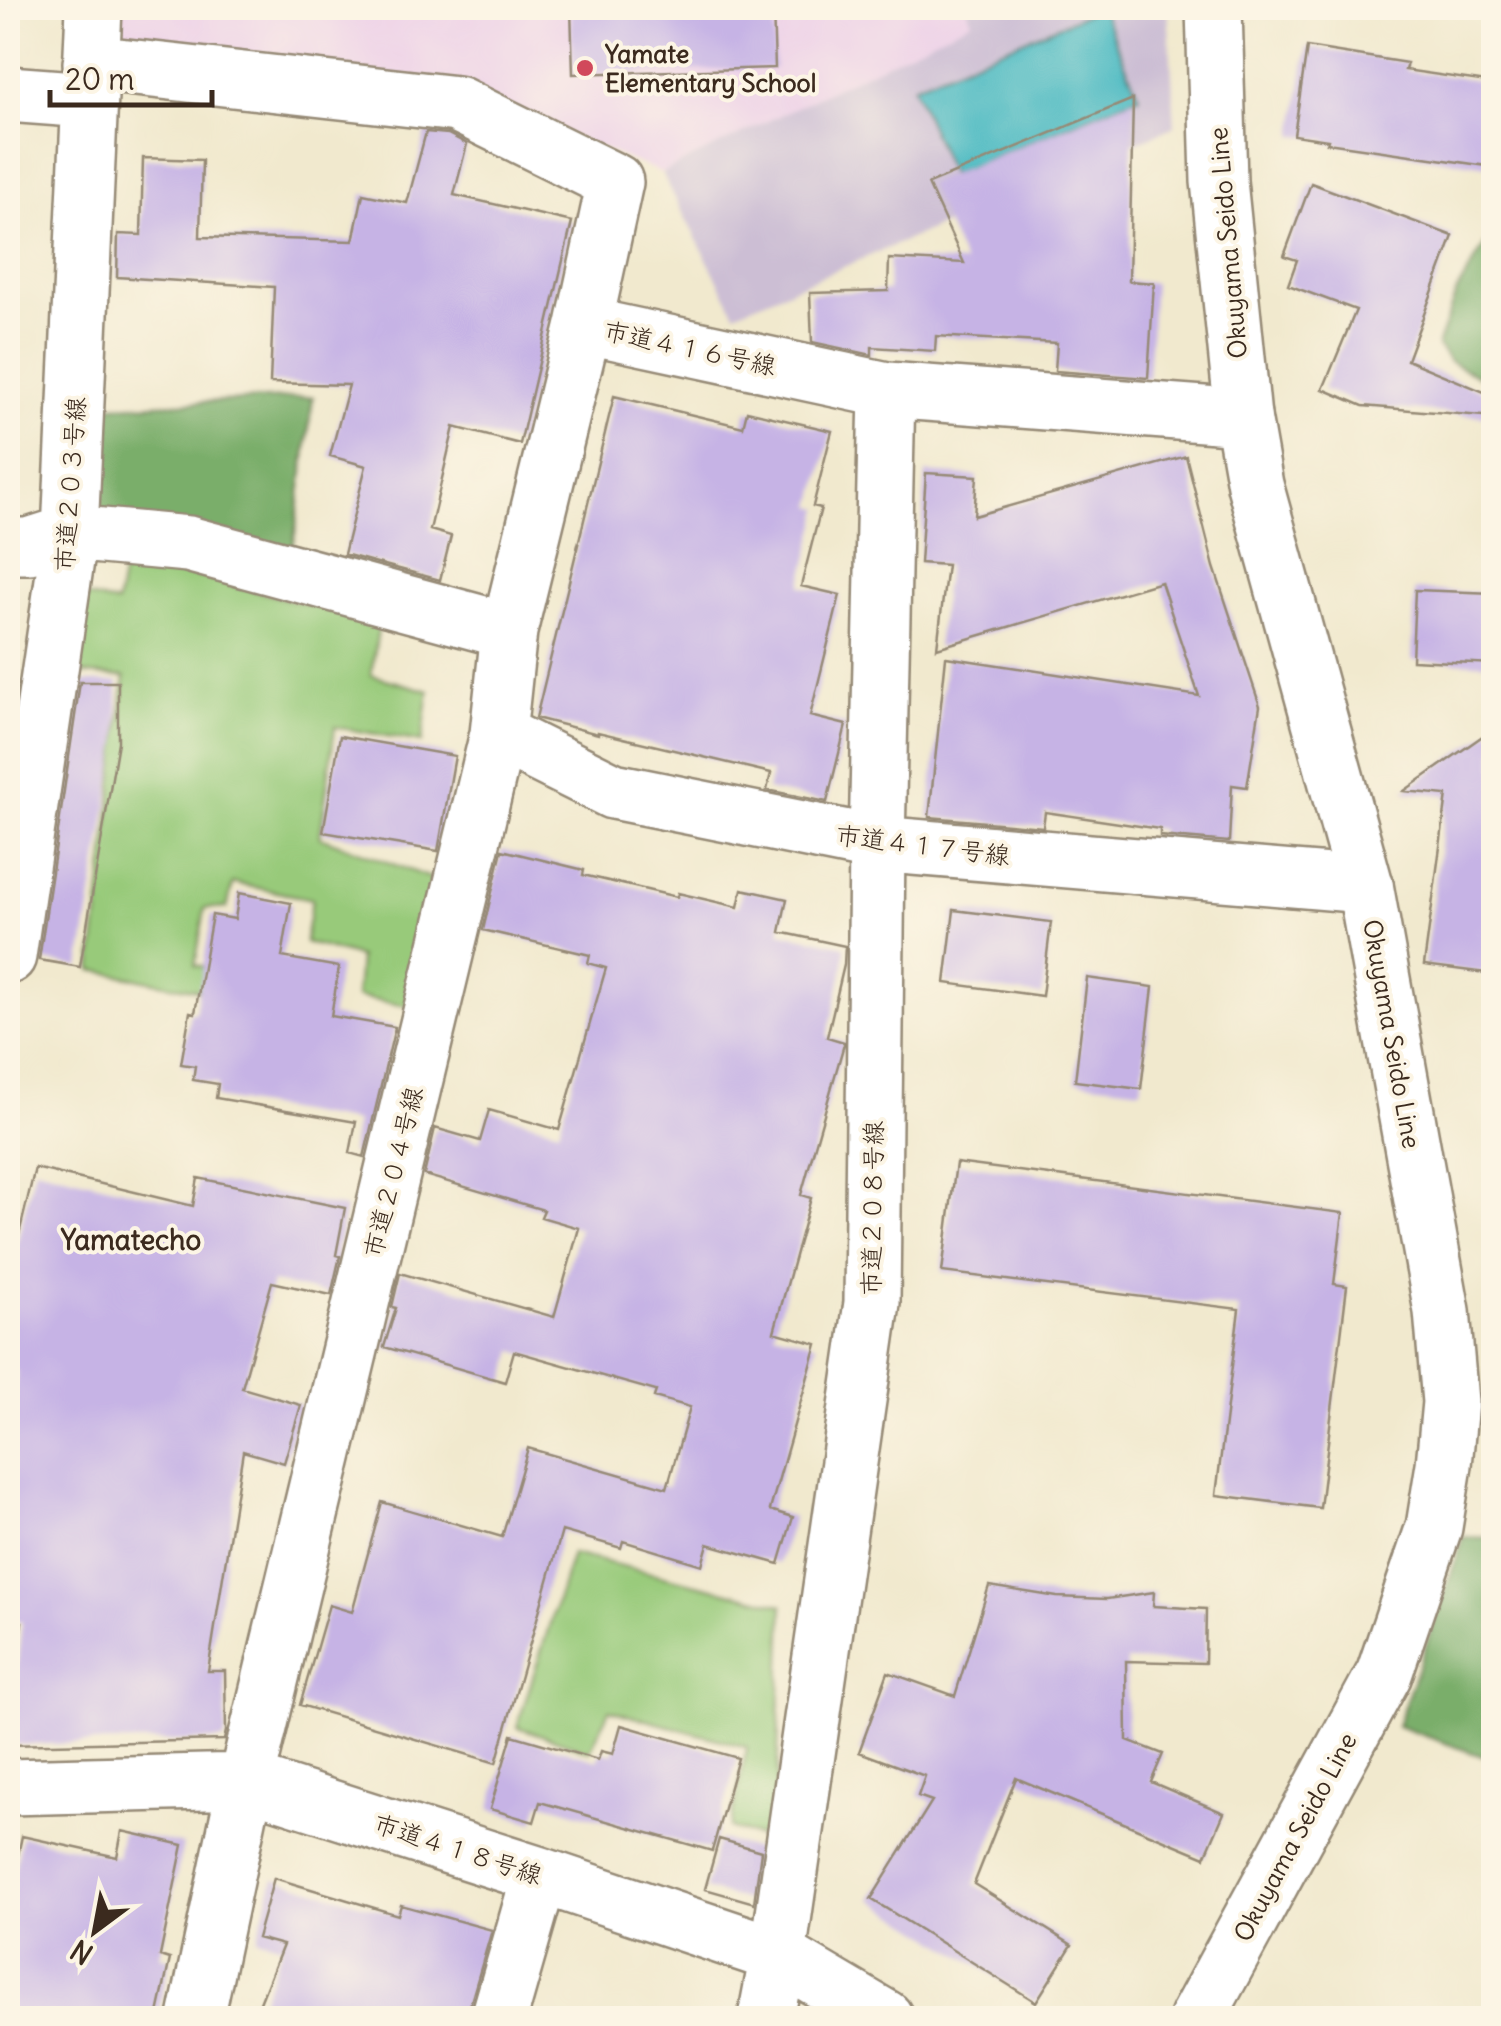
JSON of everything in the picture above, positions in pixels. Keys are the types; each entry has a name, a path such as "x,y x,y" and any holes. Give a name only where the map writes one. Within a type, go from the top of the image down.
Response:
{"street":[{"name":"市道２０３号線","path":"8,956 70,534 94,8"},
{"name":"Okuyama Seido Line","path":"1198,2018 1384,1674 1434,1527 1450,1402 1442,1312 1365,885 1255,485 1243,416 1219,181 1214,8"},
{"name":"市道４１６号線","path":"8,94 90,82 457,104 615,182 584,325 886,390 1243,416"},
{"name":"市道２０４号線","path":"196,2018 246,1782 498,734 508,631 584,325"},
{"name":"市道２０８号線","path":"766,2018 872,1304 876,844 886,390"},
{"path":"8,546 29,546 70,534 188,544 508,631"},
{"name":"市道４１７号線","path":"498,734 613,792 876,844 1365,885"},
{"name":"市道４１８号線","path":"8,1787 246,1782 540,1875 778,1956 885,2018"},
{"path":"499,2018 540,1875"}],"shaded area":[{"name":"Yamate Elementary School","path":"113,8 967,8 973,21 662,173 461,91 128,46 112,24"},
{"path":"967,8 1168,8 1175,126 735,313 662,173 972,21"}],"green space":[{"path":"1493,231 1493,384 1449,361 1437,346 1457,291"},
{"path":"313,397 293,549 84,523 89,407"},
{"path":"125,557 379,623 371,675 429,691 422,742 335,727 320,837 436,880 408,1006 356,997 359,957 305,942 312,899 233,883 227,908 205,908 195,965 211,968 208,992 92,970 125,677 60,672 74,593 117,604"},
{"path":"1464,1537 1493,1538 1493,1760 1397,1726"},
{"path":"572,1554 783,1605 775,1841 730,1828 747,1747 609,1710 590,1751 517,1727"}],"water":[{"path":"1101,8 1139,96 951,175 913,86"}],"building":[{"path":"571,8 773,8 775,68 573,74"},
{"path":"1307,47 1407,63 1405,70 1494,83 1494,167 1294,135"},
{"path":"1133,99 1129,281 1154,283 1148,378 1055,371 1057,343 936,336 935,351 872,347 872,355 812,342 810,293 888,291 889,259 964,263 928,184"},
{"path":"426,132 448,134 467,144 454,195 572,222 520,444 454,427 430,530 451,536 440,580 344,554 366,466 330,456 349,385 270,383 274,287 117,277 118,234 141,235 143,158 202,160 200,237 353,241 363,194 407,203"},
{"path":"1311,183 1453,236 1407,360 1494,396 1494,417 1363,406 1323,389 1356,310 1288,285 1297,260 1284,256"},
{"path":"614,396 743,427 747,411 832,431 813,506 821,508 801,586 840,595 810,716 846,725 827,802 767,790 771,773 536,718"},
{"path":"1186,456 1214,567 1260,706 1247,787 1232,785 1229,842 1160,836 1160,829 1045,812 1043,827 929,817 946,657 1199,696 1161,582 937,648 947,565 920,563 926,473 977,476 974,516"},
{"path":"1415,590 1494,593 1494,664 1412,660"},
{"path":"80,682 118,682 118,742 80,967 39,960"},
{"path":"1494,728 1494,974 1424,965 1447,795 1404,791"},
{"path":"340,736 455,756 438,851 323,832"},
{"path":"502,850 584,870 583,875 677,897 678,893 738,907 742,889 787,899 780,932 845,946 827,1037 844,1044 801,1195 811,1198 774,1332 817,1344 770,1510 793,1517 779,1564 708,1544 702,1565 623,1541 621,1548 562,1531 496,1763 300,1705 329,1605 352,1612 382,1502 502,1537 528,1448 667,1488 690,1407 654,1397 656,1391 514,1351 505,1382 384,1347 396,1308 392,1307 400,1273 554,1317 579,1228 541,1217 544,1210 424,1175 435,1128 480,1141 489,1110 559,1130 606,968 588,963 590,955 483,930"},
{"path":"239,893 291,903 282,957 339,967 331,1016 395,1027 364,1157 350,1153 356,1122 216,1098 218,1084 193,1080 195,1066 181,1064 190,1012 195,1013 212,915 235,919"},
{"path":"954,910 1051,922 1042,996 945,983"},
{"path":"1087,978 1153,987 1141,1089 1075,1081"},
{"path":"956,1163 1343,1213 1334,1284 1347,1286 1320,1508 1216,1495 1239,1309 942,1272"},
{"path":"35,1168 193,1206 198,1178 345,1208 331,1295 272,1282 242,1388 301,1405 284,1463 243,1451 208,1671 225,1671 224,1740 8,1745 22,1622 8,1620 8,1501 14,1459 8,1458 8,1434 17,1371 8,1369 8,1280"},
{"path":"989,1586 1057,1597 1107,1599 1154,1592 1153,1606 1206,1609 1205,1663 1126,1661 1127,1740 1163,1754 1151,1782 1224,1813 1205,1857 1016,1778 974,1884 1072,1945 1036,2002 871,1899 932,1801 918,1796 925,1776 859,1752 888,1672 955,1696"},
{"path":"621,1725 738,1758 712,1851 540,1802 534,1822 490,1809 512,1735 598,1760 601,1751 613,1754"},
{"path":"122,1831 183,1845 160,1956 170,1959 157,2018 8,2018 8,1902 22,1836 117,1857"},
{"path":"719,1839 761,1851 754,1903 705,1889"},
{"path":"274,1878 398,1915 401,1905 492,1930 469,2018 254,2018 283,1945 257,1938"}],"place":[{"name":"Yamate Elementary School","path":"585,68"}],"district":[{"name":"Yamatecho","path":"131,1240"}]}
